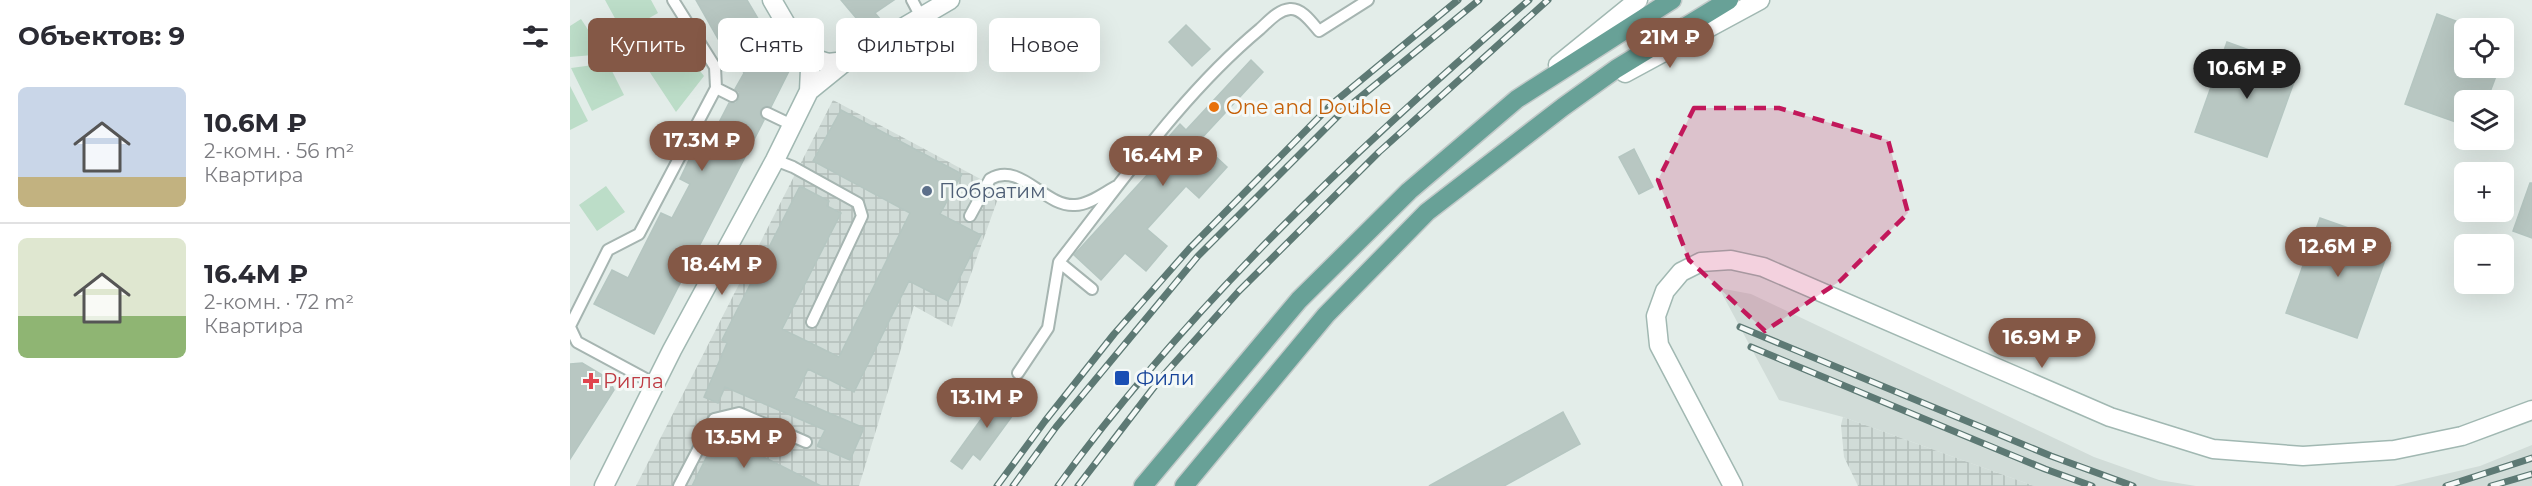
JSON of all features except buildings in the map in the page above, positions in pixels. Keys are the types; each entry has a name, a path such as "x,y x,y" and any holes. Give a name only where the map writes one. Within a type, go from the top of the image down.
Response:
{"main road":[{"path":"1143,486 1299,300 1409,191 1517,99 1672,0"},
{"path":"1184,486 1326,315 1427,212 1563,106 1616,69 1729,0"}],"street":[{"path":"771,0 782,18"},
{"path":"921,17 950,0"},
{"path":"1517,99 1638,0"},
{"path":"1563,106 1760,0"},
{"path":"809,91 836,69"},
{"path":"604,486 655,384 775,160 809,91 810,72"},
{"path":"1732,486 1659,345 1656,316 1665,291 1682,272 1701,262 1731,260 1763,267 2110,417 2213,449 2303,456 2394,450 2462,436 2532,410"}],"lane":[{"path":"655,384 578,342 570,327 608,250 639,234 716,88 715,67 673,0"},
{"path":"912,0 921,17"},
{"path":"1018,373 1048,328 1059,262 1187,101 1238,48 1280,12 1292,9 1301,12 1319,31 1368,0"},
{"path":"716,88 732,96"},
{"path":"767,113 792,125"},
{"path":"775,160 793,167 858,203 861,209 862,216 812,322"},
{"path":"970,216 990,179 1004,173 1065,204 1076,206 1121,184"},
{"path":"1059,262 1092,289"},
{"path":"679,486 714,418 739,413 806,442"}],"highlighted area":[{"path":"1694,108 1779,108 1888,140 1908,213 1840,281 1765,331 1689,260 1658,180"}],"shaded area":[{"path":"833,100 1001,190 952,327 914,306 859,486 636,486"},
{"path":"1719,288 1751,294 2094,457 2159,480 2196,486 2034,486 1843,417 1779,400"},
{"path":"1843,417 2034,486 1858,486 1844,457 1841,425"},
{"path":"2532,445 2532,486 2394,486 2480,466"}],"green space":[{"path":"605,0 651,0 658,13 649,18 615,18"},
{"path":"581,19 588,30 588,55 570,57 570,26"},
{"path":"588,66 588,72 612,72 624,95 592,111 571,68"},
{"path":"650,72 701,72 704,76 676,112"},
{"path":"570,86 588,121 570,130"},
{"path":"606,186 625,212 597,231 579,205"}],"railway":[{"path":"997,486 1114,334 1189,249 1332,104 1458,0"},
{"path":"1013,486 1056,427 1198,256 1342,112 1479,0"},
{"path":"1058,486 1109,419 1164,354 1279,230 1402,112 1529,0"},
{"path":"1078,486 1161,378 1239,291 1379,152 1548,0"},
{"path":"1740,327 2051,456 2133,486"},
{"path":"1751,347 2045,469 2092,486"},
{"path":"2446,486 2532,458"},
{"path":"2491,486 2532,474"}],"place":[{"name":"One and Double","path":"1214,107"},
{"name":"Побратим","path":"927,191"},
{"name":"Фили","path":"1122,378"},
{"name":"Ригла","path":"591,381"}]}
